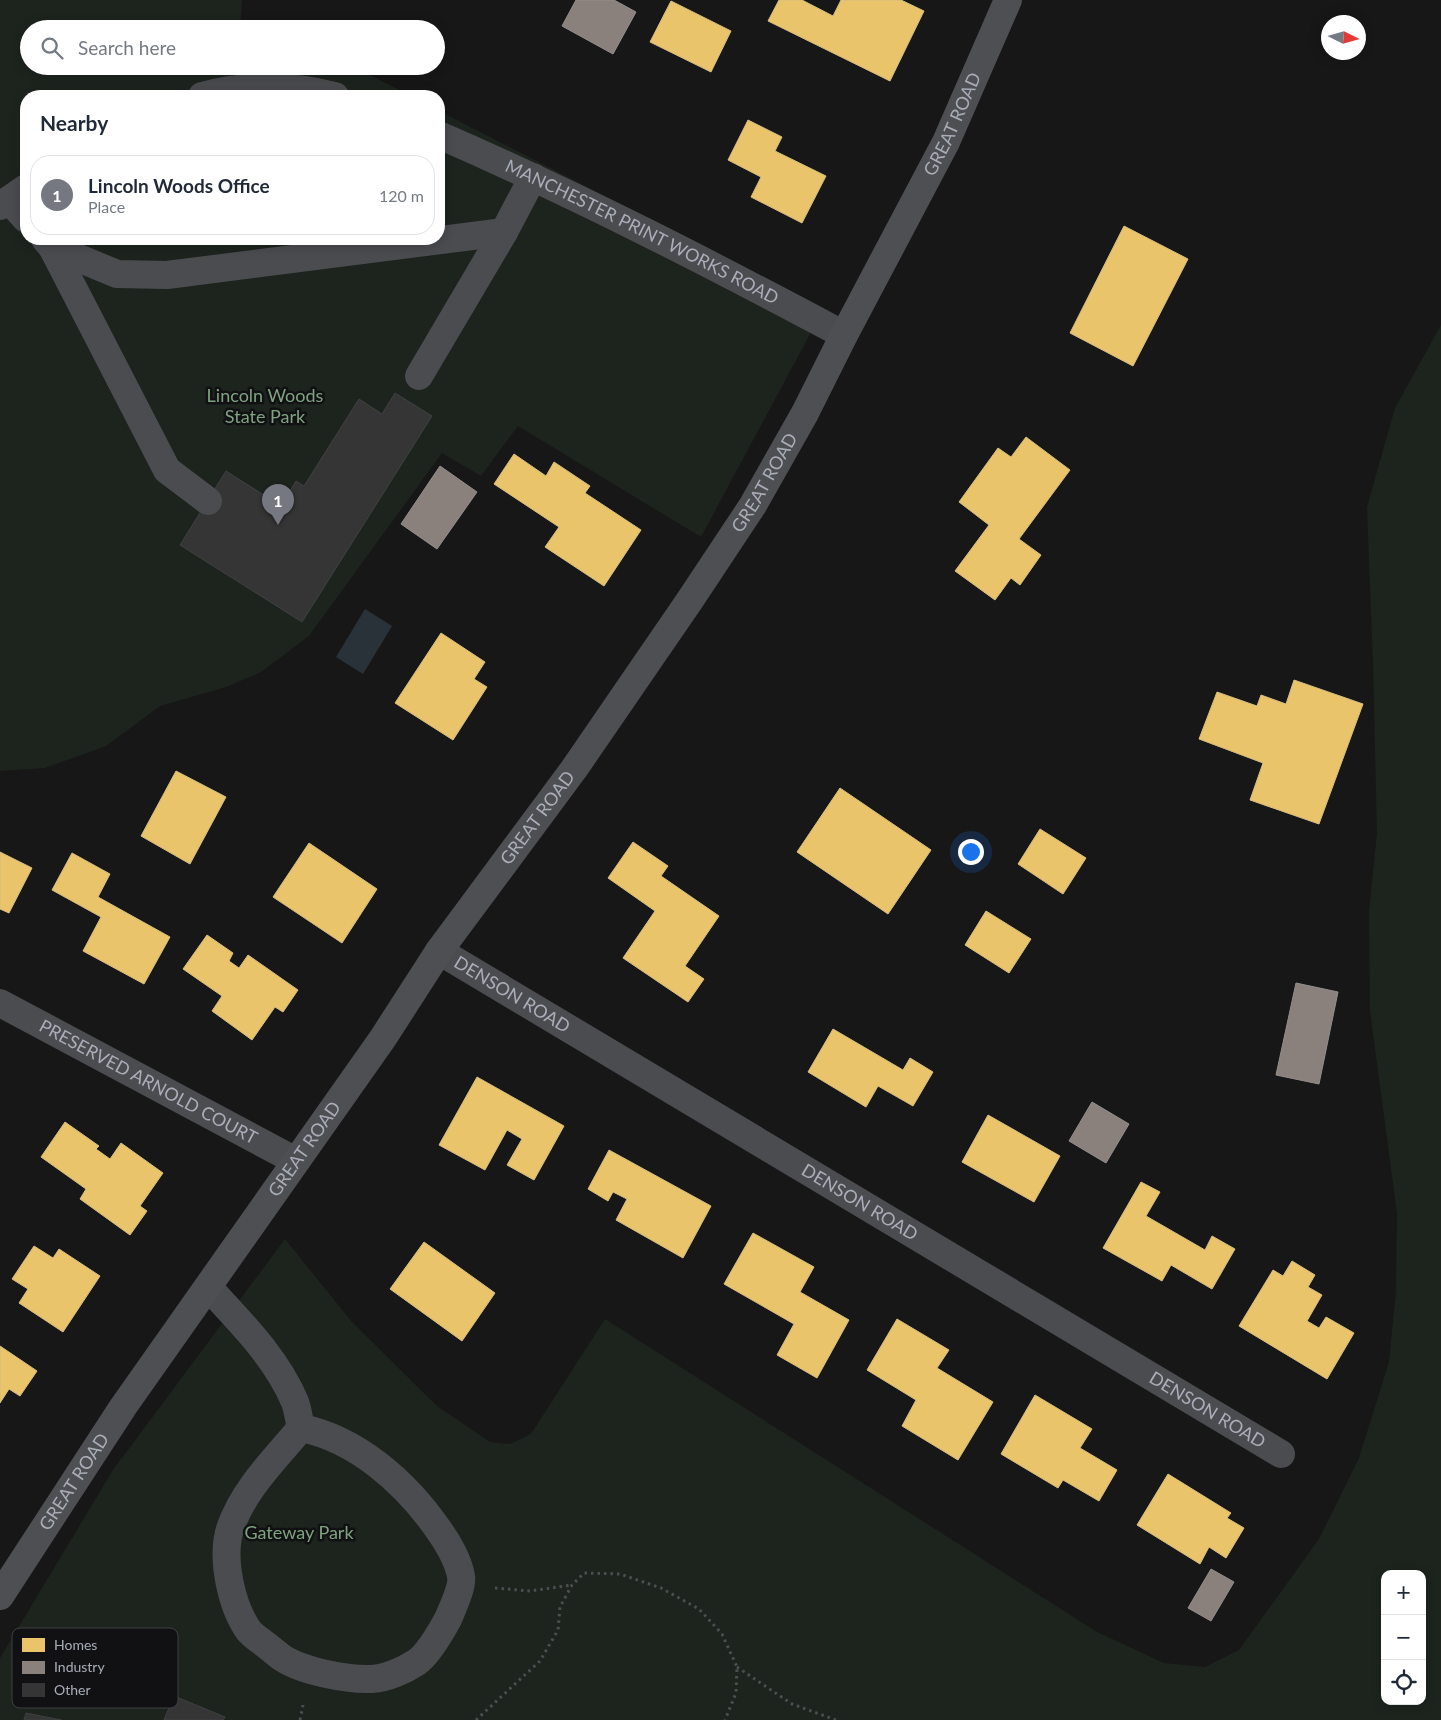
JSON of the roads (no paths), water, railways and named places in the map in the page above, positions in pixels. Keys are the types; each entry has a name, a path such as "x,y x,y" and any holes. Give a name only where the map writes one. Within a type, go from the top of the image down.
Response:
{"main road":[{"name":"GREAT ROAD","path":"0,1596 123,1407 383,1038 439,952 574,769 763,488 806,413 844,335 946,142 1008,0"}],"street":[{"path":"223,90 271,87 310,90"},
{"name":"MANCHESTER PRINT WORKS ROAD","path":"445,137 533,177 756,288 844,335"},
{"path":"419,376 504,232 533,177"},
{"path":"445,240 504,232"},
{"path":"49,245 167,470 208,501"},
{"path":"52,245 117,274 167,275 402,245"},
{"name":"DENSON ROAD","path":"439,952 1281,1454"},
{"name":"PRESERVED ARNOLD COURT","path":"0,1003 296,1161"},
{"path":"208,1287 276,1365 296,1404 301,1428"},
{"path":"301,1428 321,1432 340,1440 380,1466 423,1508 448,1544 461,1577 454,1605 441,1632 419,1661 398,1672 373,1679 351,1678 307,1669 282,1658 249,1632 238,1610 228,1578 227,1556 230,1530 247,1493 301,1428"}],"place":[{"name":"Lincoln Woods Office","path":"278,525"}],"park label":[{"name":"Lincoln Woods State Park","path":"265,406"},
{"name":"Gateway Park","path":"299,1533"}]}
